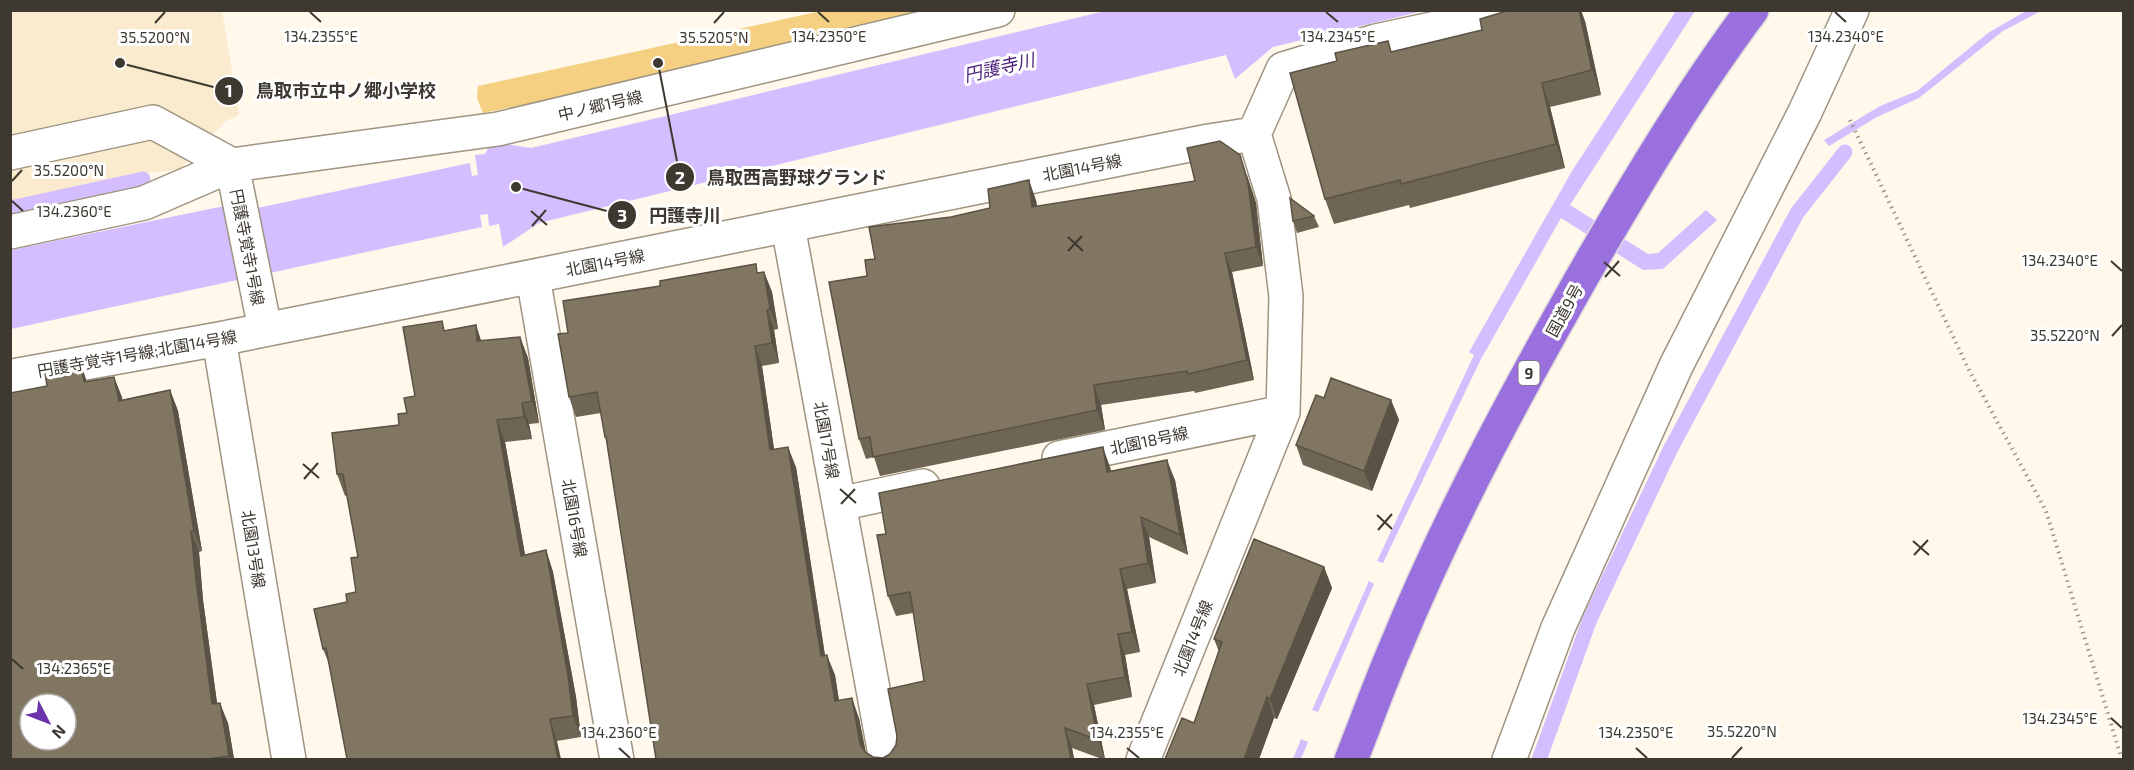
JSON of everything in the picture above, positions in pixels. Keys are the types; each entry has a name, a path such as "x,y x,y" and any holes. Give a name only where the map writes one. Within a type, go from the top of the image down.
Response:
{"highway":[{"name":"国道9号","path":"1351,759 1401,635 1446,535 1505,416 1620,212 1680,115 1752,10"}],"street":[{"name":"中ノ郷1号線","path":"10,232 144,203 232,165 498,129 998,10"},
{"path":"1254,134 1283,69 1376,41 1520,10"},
{"path":"1509,759 1558,628 1676,366 1819,84 1852,10"},
{"path":"10,153 153,122 232,165"},
{"name":"北園14号線","path":"265,329 1254,134 1274,199 1286,296 1284,412 1143,759"},
{"name":"円護寺覚寺1号線","path":"232,165 265,329"},
{"name":"北園17号線","path":"788,226 886,759"},
{"name":"北園16号線","path":"533,277 617,759"},
{"name":"円護寺覚寺1号線;北園14号線","path":"10,379 18,375 265,329"},
{"name":"北園13号線","path":"219,339 289,759"},
{"name":"北園18号線","path":"1026,465 1284,412"},
{"path":"839,504 956,480"}],"path":[{"path":"1819,84 1846,111 1969,370 2046,511 2122,759"}],"shaded area":[{"path":"10,11 222,11 239,115 226,121 179,170 142,173 11,202"},
{"path":"821,11 957,11 844,39 483,113 477,98 478,86"}],"water":[{"path":"1105,11 1423,11 1273,47 1235,79 1226,55 539,223 503,247 499,224 489,226 488,214 480,215 482,227 11,329 11,250 224,206 257,208 470,163 472,176 478,175 475,155 485,154 492,142 531,148"},
{"path":"1676,11 1695,11 1570,205 1648,254 1658,253 1706,210 1717,220 1663,269 1643,270 1561,218 1481,359 1383,563 1377,561 1474,355 1469,352 1572,171"},
{"path":"2026,11 2041,11 2003,31 1919,98 1877,117 1829,146 1824,140 1880,106 1917,91 1988,33"},
{"path":"1369,581 1374,584 1318,712 1312,710"},
{"path":"1301,739 1308,742 1301,759 1293,759"}],"building":[{"path":"1510,10 1579,10 1592,70 1542,83 1556,144 1401,184 1400,180 1325,199 1290,73 1337,61 1335,53 1388,41 1391,52 1482,30 1480,19"},
{"path":"1220,141 1240,155 1248,183 1256,247 1225,253 1247,360 1188,374 1187,371 1094,385 1097,410 873,457 870,437 859,439 829,282 867,276 865,260 875,259 869,227 951,217 990,208 988,189 1029,180 1032,207 1195,181 1187,148"},
{"path":"1290,198 1314,216 1293,221"},
{"path":"756,264 757,273 764,272 770,309 767,310 772,343 755,346 770,450 788,447 821,656 827,655 835,701 852,698 860,744 865,752 873,757 883,758 890,754 896,745 897,736 888,689 924,681 910,592 888,596 877,535 886,534 879,493 1103,447 1107,472 1167,460 1180,535 1141,517 1148,563 1120,569 1132,632 1118,634 1125,677 1087,684 1098,740 1065,728 1071,759 656,759 597,392 569,397 558,334 568,333 563,301 660,286 660,281"},
{"path":"442,321 444,331 476,325 477,341 520,337 532,401 522,403 524,417 497,420 521,556 546,550 573,716 550,719 558,759 347,759 326,648 323,649 314,609 347,602 346,594 356,592 351,558 358,557 343,474 337,474 332,433 399,425 398,414 407,413 404,398 415,396 403,327"},
{"path":"80,361 84,382 114,377 119,401 170,390 194,531 191,531 196,580 212,704 220,703 229,756 208,759 10,759 10,393 47,386 44,367"},
{"path":"1331,378 1391,400 1364,471 1296,445 1316,395 1324,398"},
{"path":"1254,539 1324,567 1270,699 1267,697 1244,759 1165,759 1182,718 1194,723 1222,642 1214,639"}],"waterway":[{"path":"1539,760 1590,619 1670,450 1797,213 1845,152"},
{"path":"10,208 143,179"}],"place":[{"name":"鳥取市立中ノ郷小学校","path":"120,63"},
{"name":"鳥取西高野球グランド","path":"658,63"},
{"name":"円護寺川","path":"516,187"}]}
